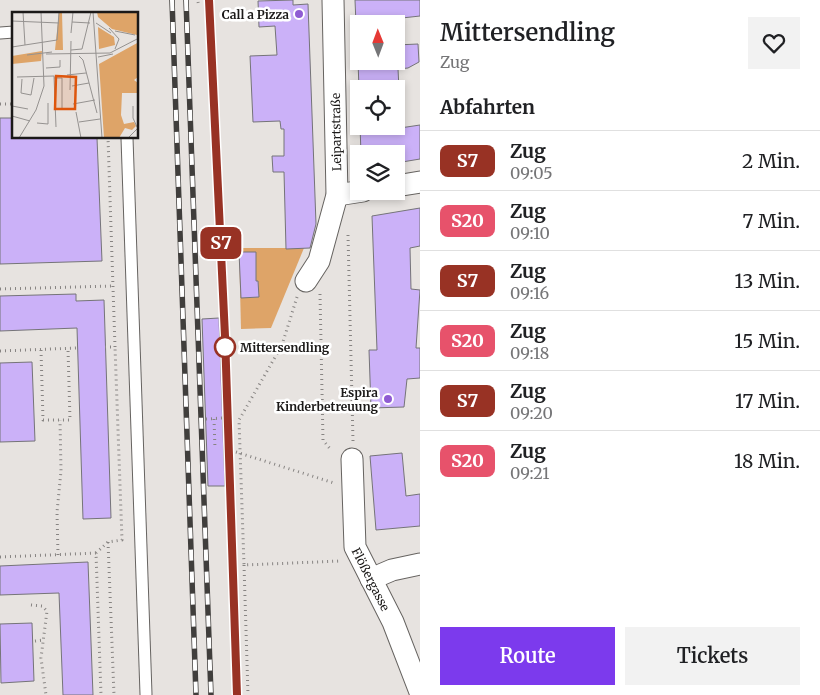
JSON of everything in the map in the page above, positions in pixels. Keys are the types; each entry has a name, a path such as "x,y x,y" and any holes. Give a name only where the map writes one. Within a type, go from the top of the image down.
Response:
{"street":[{"name":"Leipartstraße","path":"313,286 338,195 333,0"},
{"path":"405,184 420,182"},
{"path":"338,195 350,193"},
{"name":"Flößergasse","path":"352,459 354,541 393,622 420,692"},
{"path":"371,578 404,567 420,564"}],"lane":[{"path":"127,139 146,694"}],"path":[{"path":"0,557 96,553 108,542 122,540 108,139"},
{"path":"348,233 354,429 352,459"},
{"path":"0,289 113,286"},
{"path":"248,695 238,452 239,420 282,345 298,295 313,286 323,440 331,450"},
{"path":"105,347 115,347"},
{"path":"0,351 77,348"},
{"path":"41,350 43,420 70,420 68,349"},
{"path":"206,419 223,418"},
{"path":"214,419 215,449"},
{"path":"58,555 57,512 61,470 60,420"},
{"path":"238,452 330,482"},
{"path":"108,542 114,695"},
{"path":"96,553 101,695"},
{"path":"244,565 339,562"},
{"path":"31,605 42,606 47,611 41,658 46,695"},
{"path":"35,641 44,640"}],"shaded area":[{"path":"239,248 304,248 271,328 241,329"}],"building":[{"path":"293,0 293,5 308,4 316,224 310,248 286,249 284,172 273,172 272,156 284,156 284,129 281,129 280,121 253,122 250,56 277,55 275,26 259,27 258,1"},
{"path":"355,0 420,0 420,16 405,18 405,15 356,15"},
{"path":"418,44 419,62 405,68 405,45"},
{"path":"358,70 398,70 399,80 359,80"},
{"path":"0,118 12,118 12,139 97,139 102,261 0,264"},
{"path":"420,125 420,159 405,162 405,145 361,145 360,135 405,135 405,127"},
{"path":"420,208 420,246 410,248 411,289 420,290 416,348 420,348 420,378 407,379 404,407 371,408 369,350 377,350 372,216"},
{"path":"239,252 256,252 256,281 258,281 259,297 241,298"},
{"path":"76,294 76,301 104,300 111,518 83,519 77,328 0,331 0,296"},
{"path":"219,318 225,486 208,486 202,319"},
{"path":"32,362 35,441 0,442 0,363"},
{"path":"402,453 406,496 420,494 420,526 376,530 370,456"},
{"path":"88,562 93,695 63,695 59,593 0,595 0,566"},
{"path":"32,623 34,681 1,683 0,624"}],"railway":[{"path":"172,0 196,695"},
{"path":"186,0 211,695"},
{"path":"209,0 225,336 237,695"}],"train":[{"name":"S7","path":"209,0 216,112 237,695"}],"place":[{"name":"Call a Pizza","path":"299,14"},
{"name":"Mittersendling","path":"225,347"},
{"name":"Espira Kinderbetreuung","path":"388,399"}]}
